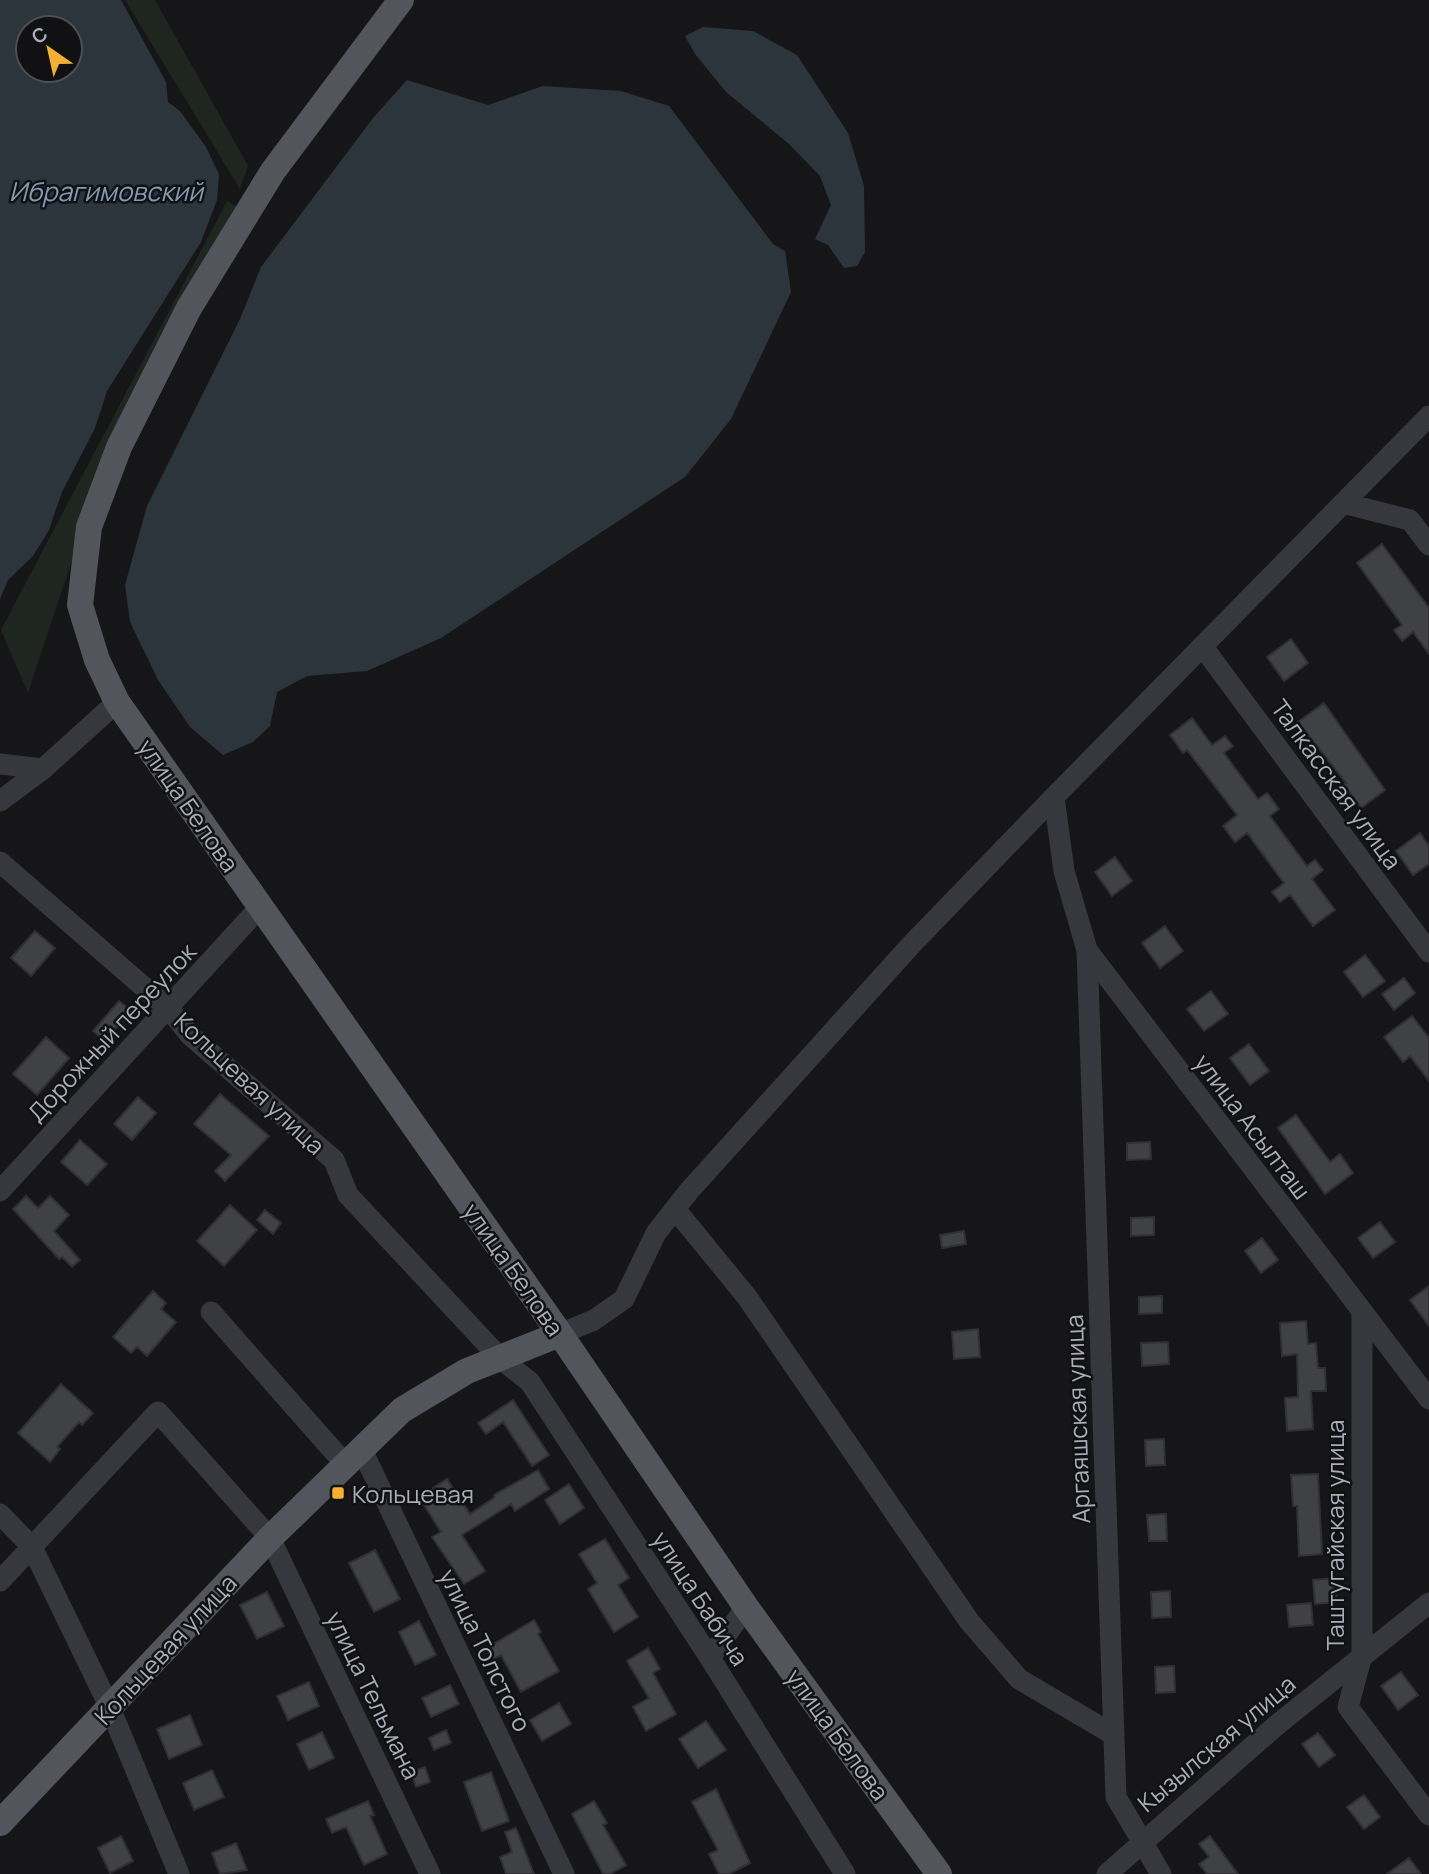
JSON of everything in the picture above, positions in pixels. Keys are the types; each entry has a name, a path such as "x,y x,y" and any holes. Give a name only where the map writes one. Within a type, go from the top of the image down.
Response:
{"main road":[{"name":"улица Белова","path":"401,0 273,171 189,308 119,447 89,527 80,605 97,660 117,702 560,1334 746,1607 939,1874"},
{"name":"Кольцевая улица","path":"0,1823 270,1538 402,1410 467,1371 560,1334"}],"street":[{"path":"560,1334 594,1320 624,1299 656,1233 675,1209 911,945 1429,416"},
{"path":"1342,503 1410,520 1429,545"},
{"name":"Талкасская улица","path":"1203,647 1429,952"},
{"path":"0,802 43,769 117,702"},
{"path":"0,764 43,769"},
{"name":"улица Асылташ","path":"1054,797 1064,871 1087,950 1429,1399"},
{"name":"Кольцевая улица","path":"0,862 169,1009 190,1035 334,1160 348,1195 501,1359"},
{"name":"Дорожный переулок","path":"0,1191 260,908"},
{"name":"Аргаяшская улица","path":"1087,950 1116,1797 1161,1874"},
{"path":"675,1209 747,1297 969,1620 1019,1679 1114,1735"},
{"name":"улица Толстого","path":"211,1312 353,1456 564,1874"},
{"name":"Таштугайская улица","path":"1362,1312 1362,1655 1348,1707 1429,1815"},
{"name":"улица Бабича","path":"501,1359 530,1382 710,1658 845,1874"},
{"name":"улица Тельмана","path":"32,1547 158,1412 270,1538 430,1874"},
{"path":"0,1514 32,1547 110,1707 179,1874"},
{"path":"0,1581 32,1547"},
{"name":"Кызылская улица","path":"1107,1874 1141,1841 1362,1655 1429,1603"},
{"path":"710,1658 746,1607"}],"shaded area":[{"path":"125,0 155,0 248,166 240,189"},
{"path":"227,201 242,209 79,539 28,693 1,630"}],"water":[{"name":"Ибрагимовский","path":"0,0 121,0 166,82 168,102 180,111 206,147 219,174 217,200 201,242 107,391 95,428 62,492 49,530 33,556 8,580 0,599"},
{"path":"703,27 753,31 797,55 848,133 864,186 865,252 857,266 844,268 828,245 815,239 831,205 820,176 789,144 726,92 695,54 685,36"},
{"path":"407,80 488,105 543,86 621,91 669,106 773,244 785,251 791,292 731,419 685,477 441,638 367,671 307,676 277,692 270,726 253,742 223,755 190,727 158,680 130,622 125,585 147,506 240,319 261,267 373,118"}],"building":[{"path":"1382,544 1429,608 1429,654 1413,632 1402,641 1394,630 1402,625 1357,563"},
{"path":"1291,639 1308,663 1284,681 1267,657"},
{"path":"1324,703 1385,790 1361,808 1344,784 1346,783 1298,722"},
{"path":"1192,718 1212,745 1225,736 1233,746 1224,753 1258,799 1267,793 1279,809 1270,816 1307,866 1315,860 1323,870 1312,879 1335,910 1313,926 1290,895 1280,902 1272,892 1284,883 1247,833 1235,842 1223,826 1237,815 1187,750 1183,753 1170,735"},
{"path":"1420,833 1429,846 1429,864 1413,875 1396,851"},
{"path":"1115,857 1132,881 1112,896 1095,872"},
{"path":"1165,926 1183,951 1160,968 1142,943"},
{"path":"35,931 55,948 31,976 11,958"},
{"path":"1365,955 1385,981 1363,997 1344,972"},
{"path":"1404,978 1415,993 1394,1010 1382,994"},
{"path":"1211,991 1228,1014 1204,1031 1187,1009"},
{"path":"119,1001 131,1011 105,1041 93,1031"},
{"path":"1412,1016 1429,1038 1429,1081 1410,1056 1403,1062 1384,1037"},
{"path":"46,1037 69,1058 37,1095 13,1074"},
{"path":"1249,1044 1269,1071 1250,1085 1230,1058"},
{"path":"220,1094 269,1136 225,1181 215,1171 231,1155 194,1124"},
{"path":"138,1097 156,1113 132,1140 114,1124"},
{"path":"1296,1115 1330,1162 1340,1154 1353,1173 1325,1194 1278,1128"},
{"path":"80,1140 107,1164 87,1185 61,1162"},
{"path":"1150,1142 1151,1159 1127,1160 1127,1143"},
{"path":"26,1196 38,1208 50,1196 69,1215 54,1231 80,1260 72,1267 62,1257 59,1259 13,1209"},
{"path":"230,1205 257,1230 224,1266 197,1241"},
{"path":"265,1210 281,1223 273,1234 257,1220"},
{"path":"1154,1217 1154,1235 1131,1236 1131,1218"},
{"path":"1380,1222 1395,1242 1373,1258 1358,1238"},
{"path":"964,1231 966,1244 942,1248 940,1235"},
{"path":"1262,1238 1278,1260 1261,1273 1245,1251"},
{"path":"1429,1286 1429,1326 1410,1300"},
{"path":"153,1291 166,1303 161,1309 176,1322 147,1356 137,1347 131,1353 113,1337"},
{"path":"1162,1296 1162,1313 1139,1314 1139,1297"},
{"path":"1306,1321 1308,1344 1316,1343 1318,1368 1325,1368 1326,1391 1311,1391 1313,1429 1287,1431 1285,1398 1298,1397 1297,1354 1282,1356 1280,1323"},
{"path":"978,1329 980,1357 954,1359 952,1332"},
{"path":"1168,1342 1169,1364 1142,1366 1141,1343"},
{"path":"61,1384 93,1413 82,1425 79,1422 57,1447 60,1449 50,1462 18,1433"},
{"path":"513,1400 549,1455 532,1466 503,1422 486,1434 478,1423"},
{"path":"1164,1439 1165,1465 1146,1466 1145,1440"},
{"path":"538,1470 549,1489 515,1511 511,1504 462,1535 485,1571 464,1584 432,1537 441,1532 419,1497 447,1479 470,1514 495,1497 494,1495"},
{"path":"1318,1474 1322,1554 1299,1556 1297,1506 1293,1506 1291,1475"},
{"path":"569,1484 584,1508 560,1524 545,1500"},
{"path":"1166,1514 1167,1541 1149,1541 1147,1515"},
{"path":"605,1539 629,1578 618,1585 638,1617 614,1632 588,1589 597,1583 579,1554"},
{"path":"375,1550 400,1599 374,1612 349,1563"},
{"path":"1335,1578 1337,1602 1315,1604 1313,1580"},
{"path":"1170,1591 1171,1617 1152,1618 1151,1592"},
{"path":"267,1592 284,1626 257,1639 240,1605"},
{"path":"1311,1603 1313,1625 1289,1627 1287,1605"},
{"path":"534,1620 541,1632 538,1634 559,1671 521,1692 501,1655 492,1660 485,1649"},
{"path":"419,1621 436,1655 415,1665 399,1632"},
{"path":"648,1648 660,1669 653,1673 676,1714 646,1731 633,1707 649,1698 627,1661"},
{"path":"1174,1666 1175,1692 1156,1693 1155,1667"},
{"path":"1401,1672 1418,1695 1398,1710 1381,1686"},
{"path":"309,1682 319,1706 288,1720 277,1696"},
{"path":"450,1685 459,1704 431,1717 422,1698"},
{"path":"559,1703 571,1724 542,1741 530,1720"},
{"path":"190,1715 202,1745 169,1759 157,1729"},
{"path":"706,1721 726,1750 698,1768 679,1739"},
{"path":"446,1730 451,1743 434,1750 429,1738"},
{"path":"322,1732 334,1758 309,1770 297,1744"},
{"path":"1318,1733 1335,1755 1319,1767 1302,1744"},
{"path":"425,1767 430,1782 416,1787 411,1772"},
{"path":"212,1770 224,1797 194,1810 183,1783"},
{"path":"491,1772 509,1821 482,1831 464,1782"},
{"path":"716,1789 750,1863 729,1874 719,1874 709,1854 718,1850 692,1802"},
{"path":"1364,1795 1380,1817 1364,1829 1347,1807"},
{"path":"368,1801 374,1815 370,1816 387,1854 364,1865 346,1827 332,1833 326,1819"},
{"path":"594,1801 607,1823 603,1825 626,1865 610,1874 603,1874 572,1814"},
{"path":"516,1828 534,1874 506,1874 500,1857 512,1852 505,1832"},
{"path":"121,1836 133,1861 110,1873 98,1848"},
{"path":"1210,1836 1238,1874 1207,1874 1199,1864 1209,1857 1199,1844"},
{"path":"236,1843 247,1870 220,1874 212,1853"},
{"path":"1409,1858 1421,1874 1387,1874"}],"place":[{"name":"Кольцевая","path":"338,1493"}]}
